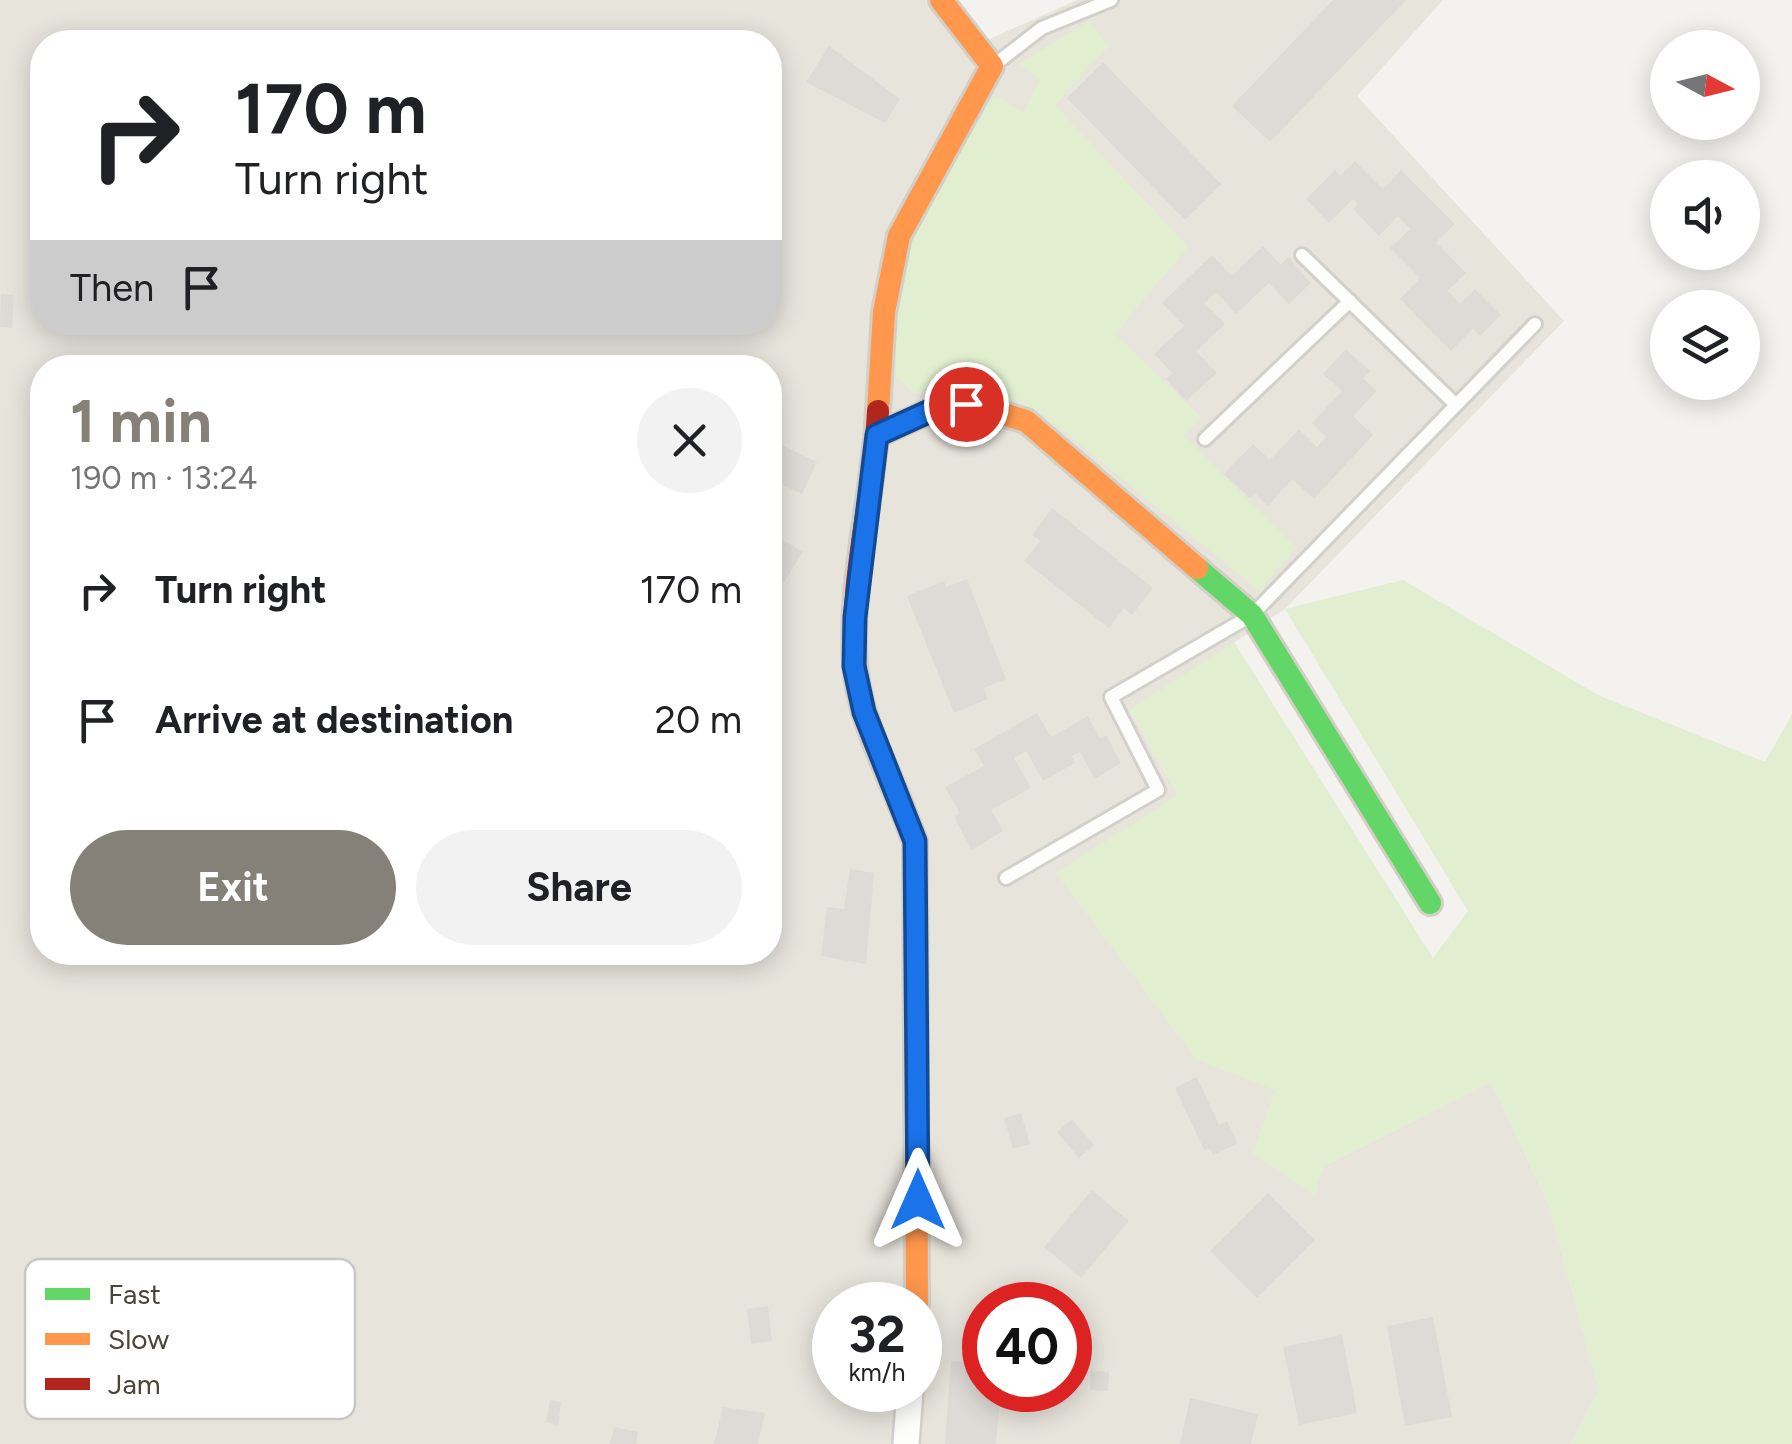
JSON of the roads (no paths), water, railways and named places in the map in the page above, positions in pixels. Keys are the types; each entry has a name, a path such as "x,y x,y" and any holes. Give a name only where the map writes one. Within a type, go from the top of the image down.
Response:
{"street":[{"path":"916,1282 915,841 864,712 854,666 855,617 877,435 884,312 899,236 992,66 941,0"},
{"path":"877,435 930,411 966,404 1026,421 1252,615 1430,904"},
{"path":"906,1444 908,1412"}],"lane":[{"path":"992,66 1042,28 1111,0"},
{"path":"1302,254 1456,405"},
{"path":"1206,439 1350,302"},
{"path":"1006,878 1158,790 1111,697 1252,615 1535,324"}]}
